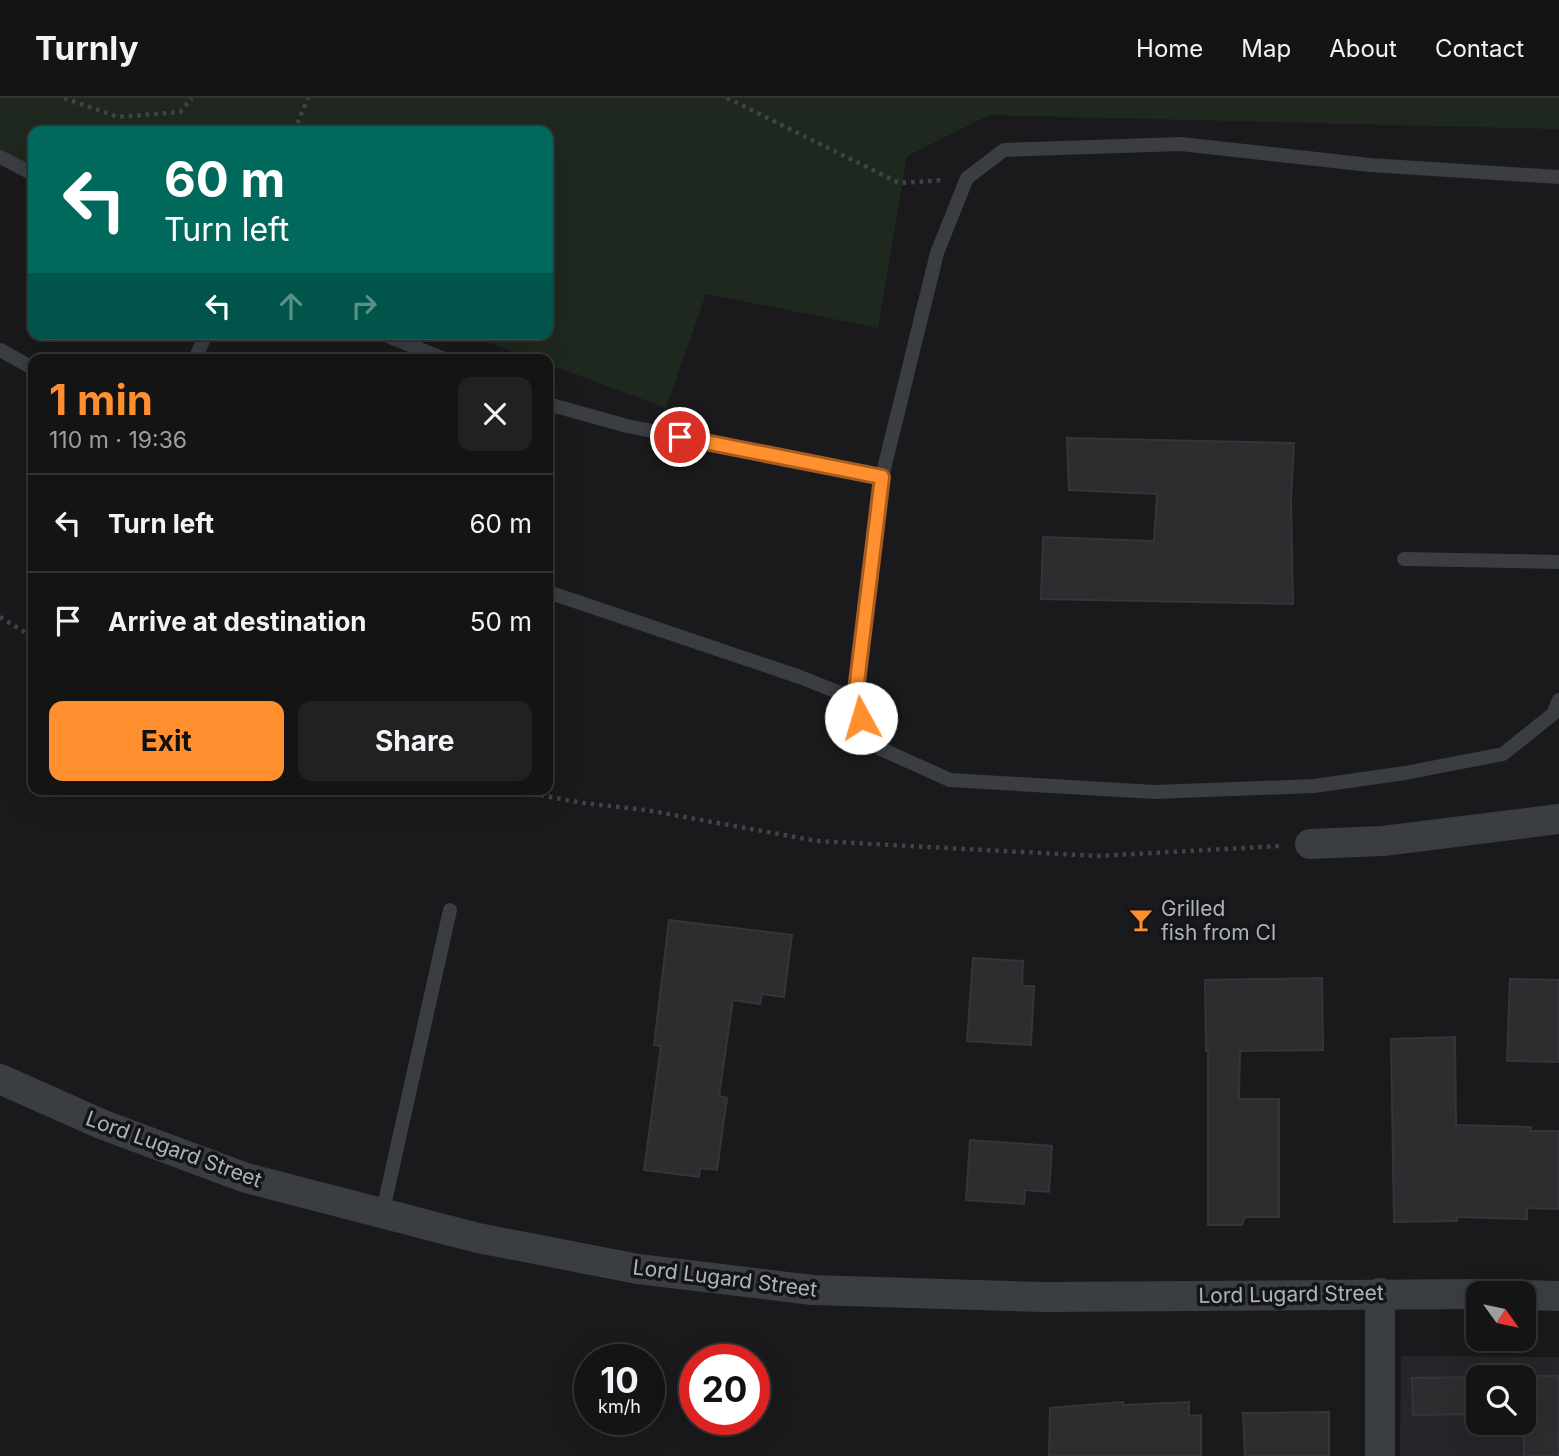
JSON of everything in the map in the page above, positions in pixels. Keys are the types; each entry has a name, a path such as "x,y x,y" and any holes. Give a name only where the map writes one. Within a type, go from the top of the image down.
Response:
{"street":[{"path":"1310,844 1382,841 1559,819"},
{"name":"Lord Lugard Street","path":"0,1079 101,1124 246,1178 478,1238 638,1269 812,1290 1043,1297 1466,1294"},
{"path":"1380,1293 1380,1456"},
{"path":"1536,1295 1559,1296"}],"lane":[{"path":"1559,177 1370,165 1181,144 1004,150 967,178 937,253 882,477 855,699 866,738 881,749 950,780 1154,792 1314,786 1405,773 1503,754 1553,714 1559,700"},
{"path":"0,158 28,172"},
{"path":"398,340 432,354"},
{"path":"0,350 28,365"},
{"path":"553,405 627,426 882,477"},
{"path":"1404,559 1559,562"},
{"path":"553,594 800,677 855,699"},
{"path":"383,1215 450,910"}],"path":[{"path":"64,98 118,117 180,112 192,98"},
{"path":"296,126 308,98"},
{"path":"727,98 899,183 967,178"},
{"path":"0,617 28,634"},
{"path":"540,795 646,810 817,841 1097,856 1310,844"}],"shaded area":[{"path":"0,98 1559,98 1559,129 989,115 907,156 878,328 706,294 666,408 553,366 553,354 519,354 481,340 553,340 553,126 28,126 28,175 0,165"},
{"path":"1401,1356 1559,1357 1559,1456 1400,1456"}],"building":[{"path":"1067,438 1294,443 1291,500 1293,604 1041,599 1043,537 1154,541 1157,494 1069,490"},
{"path":"669,920 792,935 784,997 762,994 760,1004 733,1000 719,1096 727,1098 717,1170 700,1168 699,1177 644,1170 661,1046 654,1045"},
{"path":"973,958 1023,961 1022,986 1034,986 1031,1045 967,1041"},
{"path":"1322,978 1323,1050 1240,1051 1239,1099 1279,1099 1279,1217 1245,1217 1242,1225 1208,1225 1208,1051 1205,980"},
{"path":"1510,979 1559,980 1559,1062 1507,1061"},
{"path":"1455,1037 1456,1125 1531,1127 1530,1131 1559,1131 1559,1209 1527,1208 1527,1219 1457,1217 1457,1221 1394,1222 1391,1039"},
{"path":"970,1140 1052,1146 1049,1192 1025,1190 1024,1204 966,1200"},
{"path":"1536,1376 1559,1376 1559,1456 1524,1456 1524,1435 1536,1435"},
{"path":"1466,1377 1466,1414 1413,1415 1412,1378"},
{"path":"1123,1402 1123,1405 1189,1402 1189,1416 1201,1415 1201,1456 1049,1456 1050,1408"},
{"path":"1329,1412 1329,1456 1245,1456 1243,1413"}],"place":[{"name":"Grilled fish from CI","path":"1141,920"}],"route":[{"path":"680,437 882,477 855,699 861,718"}]}
